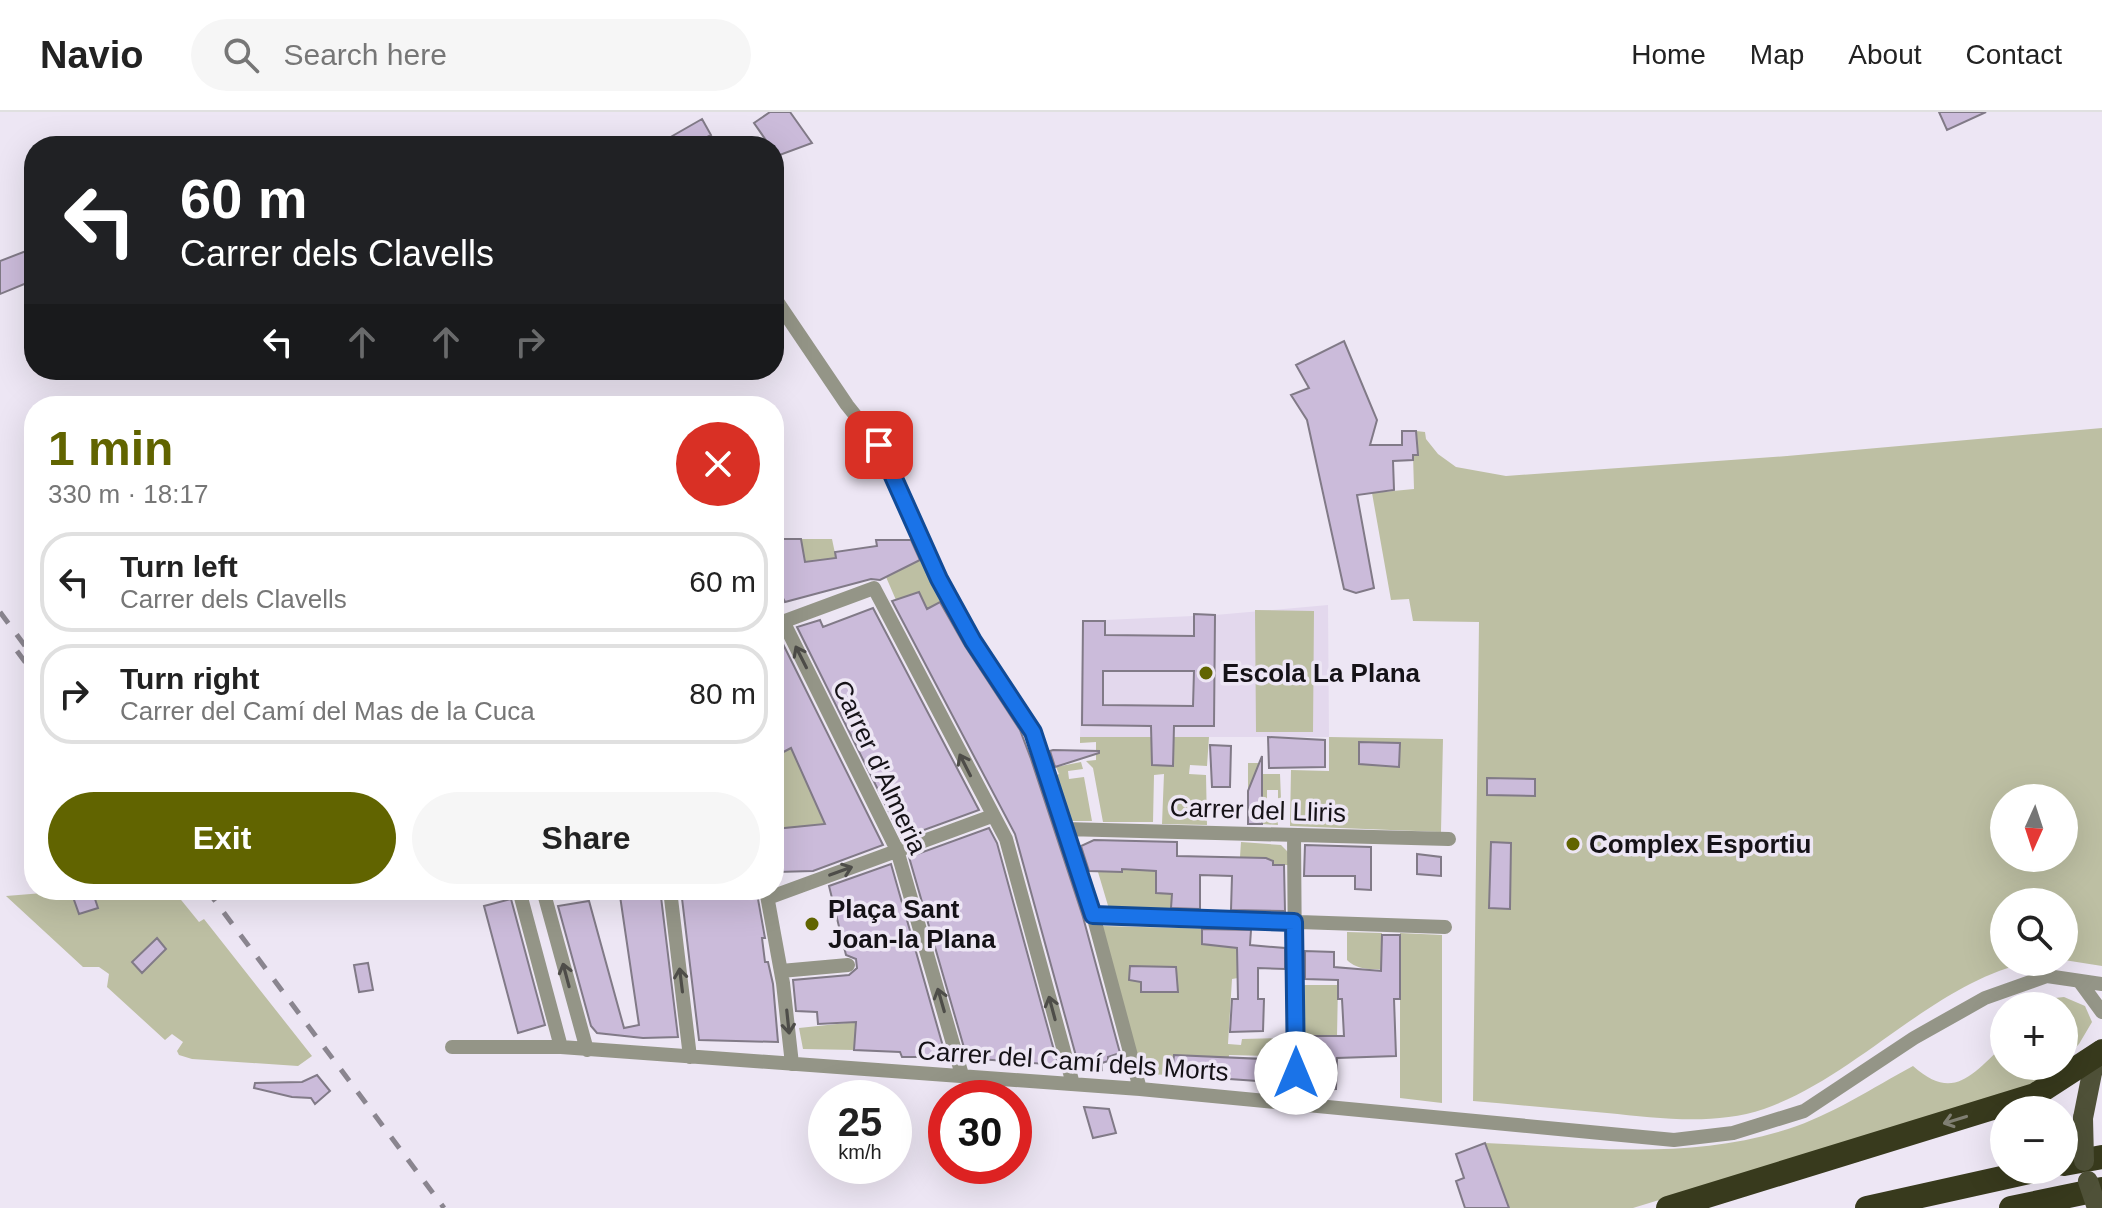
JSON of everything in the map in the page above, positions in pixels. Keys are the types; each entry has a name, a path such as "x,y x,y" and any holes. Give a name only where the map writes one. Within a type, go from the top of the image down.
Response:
{"highway":[{"path":"1668,1208 2035,1095 2101,1051"},
{"path":"2078,1161 2102,1157"},
{"path":"1867,1208 1990,1181"},
{"path":"2011,1208 2102,1189"}],"main road":[{"path":"2097,1208 2084,1161 2083,1118 2092,1073 2101,1051"}],"street":[{"path":"784,312 847,405 879,445 939,579 973,641 1033,732 1093,915 1140,1089"},
{"path":"784,621 874,588 1006,839 1073,1084"},
{"name":"Carrer d'Almeria","path":"784,633 897,850 962,1075"},
{"path":"784,888 992,816"},
{"name":"Carrer del Lliris","path":"1065,829 1449,839"},
{"path":"1294,835 1296,1103"},
{"path":"522,900 561,1047"},
{"path":"546,900 587,1050"},
{"path":"671,900 690,1057"},
{"path":"768,900 781,971 792,1064"},
{"path":"1093,915 1445,927"},
{"path":"781,971 848,965"},
{"name":"Carrer del Camí dels Morts","path":"452,1047 561,1047 962,1075 1296,1103 1674,1140 1733,1133 1804,1111 1914,1038 1985,998 2047,976 2102,984"},
{"path":"2080,982 2102,1012"}],"shaded area":[{"name":"Escola La Plana","path":"1328,605 1329,737 1080,737 1083,621 1215,615"}],"green space":[{"path":"2102,428 2102,966 2078,962 2078,888 1990,888 1990,975 1928,1009 1832,1075 1764,1109 1725,1118 1686,1119 1473,1101 1479,622 1413,621 1409,599 1391,600 1372,493 1414,489 1413,455 1418,454 1416,431 1425,432 1426,439 1438,454 1456,467 1506,476 1787,456"},
{"path":"801,539 832,539 836,558 806,568"},
{"path":"922,559 944,600 927,609 919,592 896,600 886,577"},
{"path":"1255,610 1314,611 1313,732 1256,732"},
{"path":"1080,737 1209,737 1207,766 1190,765 1189,774 1206,775 1207,825 1162,824 1164,774 1154,775 1153,822 1103,822 1093,768 1086,761 1096,760 1096,742 1080,743"},
{"path":"1329,737 1443,739 1441,832 1290,826 1291,770 1329,771"},
{"path":"791,748 825,824 784,828 784,752"},
{"path":"1081,762 1083,769 1068,771 1069,779 1084,777 1092,821 1069,821 1053,777 1059,774 1056,767"},
{"path":"1248,763 1258,763 1259,774 1280,774 1281,799 1278,798 1278,790 1267,790 1267,815 1277,816 1278,825 1262,824 1263,780 1253,779 1248,791"},
{"path":"1241,842 1281,845 1288,852 1288,865 1273,865 1266,858 1240,857"},
{"path":"1122,868 1156,871 1156,893 1172,894 1171,912 1109,909 1098,872 1121,872"},
{"path":"24,895 24,900 181,900 199,922 204,919 312,1056 298,1066 192,1059 179,1055 177,1051 183,1042 172,1034 165,1040 107,987 109,974 99,967 83,967 6,896"},
{"path":"1102,926 1219,929 1219,944 1232,931 1231,948 1242,949 1238,978 1232,979 1228,1044 1241,1045 1242,1039 1287,1038 1286,1047 1278,1046 1277,1051 1270,1050 1269,1056 1229,1055 1227,1080 1210,1077 1174,1055 1172,1075 1142,1074"},
{"path":"1347,932 1382,933 1381,957 1390,959 1390,970 1361,968 1351,964 1347,960"},
{"path":"1400,933 1442,935 1442,1103 1400,1098"},
{"path":"1303,985 1338,985 1337,1036 1303,1035"},
{"path":"2078,1003 2085,1006 2092,1022 2079,1044"},
{"path":"856,1022 854,1050 803,1049 799,1028"},
{"path":"1990,1058 1990,1080 2038,1080 2037,1084 1633,1208 1509,1208 1485,1143 1638,1150 1713,1145 1788,1129 1852,1100 1913,1066 1927,1077 1951,1083 1962,1080"}],"building":[{"path":"770,112 790,112 812,143 784,153 784,136 763,136 754,123"},
{"path":"1939,112 1986,112 1947,130"},
{"path":"702,119 711,135 709,136 672,136"},
{"path":"24,252 24,284 0,294 0,261"},
{"path":"1344,341 1377,420 1370,445 1402,445 1402,431 1416,431 1418,455 1413,455 1413,460 1393,461 1394,490 1357,495 1374,588 1356,593 1344,589 1307,420 1291,395 1309,388 1296,365"},
{"path":"784,539 801,539 805,562 836,558 835,552 877,546 876,540 911,540 920,560 880,580 871,579 785,602"},
{"path":"919,592 927,609 940,602 1020,730 1083,917 1120,1053 1108,1057 1108,1061 1102,1063 1102,1070 1079,1067 1015,834 892,601"},
{"path":"873,608 979,810 902,838 797,627 820,620 823,627"},
{"path":"1194,614 1215,615 1214,726 1174,726 1173,766 1152,765 1151,726 1082,725 1083,621 1105,621 1105,635 1194,636","holes":["1103,671 1194,671 1193,706 1103,705"]},
{"path":"784,646 883,845 813,871 784,872 784,828 825,824 791,748 784,752"},
{"path":"1268,737 1325,740 1325,767 1269,768"},
{"path":"1359,742 1400,743 1399,767 1359,764"},
{"path":"1210,745 1231,746 1230,787 1212,787"},
{"path":"1050,751 1099,753 1055,767"},
{"path":"1262,756 1262,824 1248,824 1248,791"},
{"path":"1487,778 1535,779 1535,796 1487,795"},
{"path":"989,828 997,843 1058,1065 967,1058 909,857"},
{"path":"1094,840 1177,842 1177,856 1266,858 1273,861 1273,865 1284,865 1285,911 1231,910 1232,876 1200,875 1200,909 1171,908 1172,894 1156,893 1156,871 1089,871 1081,846"},
{"path":"1491,842 1511,843 1510,909 1489,908"},
{"path":"1305,845 1371,847 1371,890 1355,889 1355,876 1304,876"},
{"path":"1417,854 1441,857 1441,876 1417,874"},
{"path":"891,864 946,1057 902,1057 900,1052 854,1050 856,1022 818,1024 817,1012 796,1011 793,980 849,975 857,968 856,959 846,955 829,886"},
{"path":"74,900 95,900 98,908 79,914"},
{"path":"511,900 545,1025 518,1033 484,906"},
{"path":"621,900 661,900 678,1037 643,1038 597,1033 591,1026 558,906 589,901 624,1028 639,1025"},
{"path":"682,900 758,900 765,938 762,938 765,962 768,962 773,984 778,1042 699,1040"},
{"path":"1202,929 1251,930 1250,945 1285,948 1285,969 1258,968 1258,999 1264,999 1263,1031 1230,1032 1232,999 1238,999 1237,948 1202,944"},
{"path":"1382,935 1400,935 1400,999 1394,999 1396,1056 1337,1058 1336,1089 1312,1090 1306,1086 1306,1036 1344,1036 1338,980 1305,979 1305,951 1334,952 1334,967 1381,971"},
{"path":"157,938 166,949 142,973 132,962"},
{"path":"368,963 373,990 359,992 354,965"},
{"path":"1130,966 1176,967 1178,992 1141,992 1141,982 1129,980"},
{"path":"1174,1055 1286,1060 1286,1083 1172,1075"},
{"path":"317,1075 330,1091 315,1104 311,1098 254,1088 255,1083 302,1082"},
{"path":"1084,1107 1109,1109 1116,1133 1093,1138"},
{"path":"1485,1143 1509,1208 1465,1208 1456,1181 1464,1178 1456,1154"}],"railway":[{"path":"0,612 24,644"},
{"path":"17,651 24,660"},
{"path":"214,900 444,1208"}],"place":[{"name":"Escola La Plana","path":"1206,673"},
{"name":"Complex Esportiu","path":"1573,844"},
{"name":"Plaça Sant Joan-la Plana","path":"812,924"}],"route":[{"path":"879,445 939,579 973,641 1033,732 1093,915 1294,922 1296,1073"}]}
